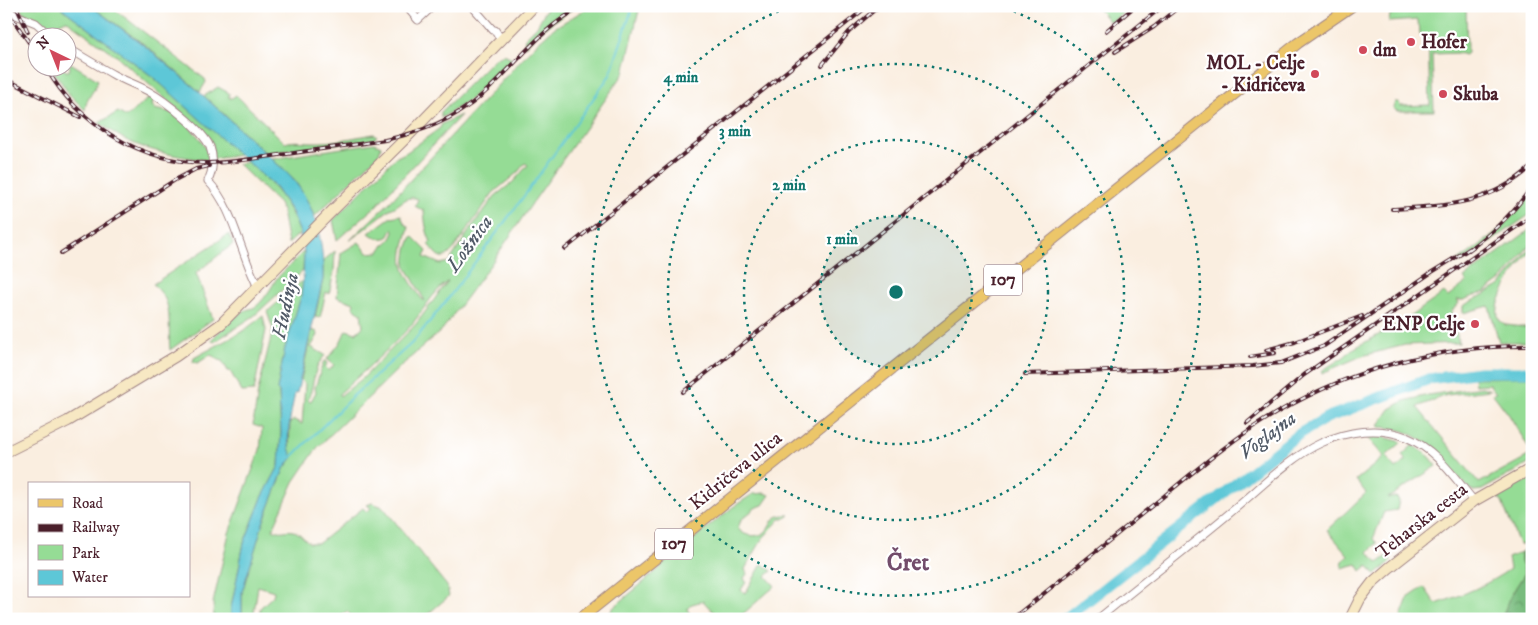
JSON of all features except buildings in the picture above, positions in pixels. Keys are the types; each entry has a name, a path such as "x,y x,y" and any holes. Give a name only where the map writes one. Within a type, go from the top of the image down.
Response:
{"main road":[{"name":"Kidričeva ulica","path":"580,619 820,426 881,380 1298,43 1352,6"}],"street":[{"path":"406,6 418,20 433,6"},
{"path":"472,6 495,30 502,41"},
{"path":"6,452 68,421 176,356 220,324 514,29 534,6"},
{"path":"6,11 36,23 42,28"},
{"path":"78,54 116,76 147,90 184,117 204,138 210,147 212,163 212,174 208,181 218,191 226,207 258,287"},
{"path":"1098,619 1296,458 1319,444 1338,436 1356,432 1388,432 1404,436 1431,450 1474,501"},
{"name":"Teharska cesta","path":"1350,619 1360,599 1373,582 1474,501 1532,468"}],"green space":[{"path":"20,6 59,6 153,77 240,155 213,159 213,145 210,138 118,57 66,20 50,28 25,15"},
{"path":"91,6 110,6 205,79 206,82 200,92 145,45"},
{"path":"548,6 577,6 546,27 524,47 525,38 537,26"},
{"path":"591,6 640,6 624,73 491,264 442,330 402,365 317,448 294,482 273,529 295,532 310,543 319,543 363,508 367,512 371,508 367,505 372,503 383,507 447,586 449,596 422,619 354,619 347,611 342,615 342,619 260,619 260,608 273,596 274,591 258,586 253,619 242,619 242,592 263,523 284,469 293,457 289,452 290,423 294,420 302,424 305,384 301,380 312,330 317,332 318,335 311,347 325,355 316,369 308,400 311,401 316,392 315,388 323,363 325,360 327,364 325,367 329,371 334,365 327,359 340,343 346,330 356,333 363,327 361,313 353,307 354,303 337,297 341,253 359,242 368,253 379,252 392,236 393,229 389,236 384,238 376,237 369,233 391,217 401,215 404,223 409,227 403,250 403,265 421,298 425,301 405,265 407,249 412,236 427,251 424,257 440,264 449,262 495,196 513,182 528,165 525,163 518,172 493,193 453,250 445,257 439,256 428,244 431,242 425,223 424,211 415,206 418,199 414,198 407,199 390,209 349,241 391,201 534,46 554,28","holes":["448,281 416,324 363,378 340,396 339,394 408,329"]},
{"path":"1096,6 1131,6 1112,22"},
{"path":"1400,6 1466,6 1467,53 1465,55 1458,53 1432,54 1434,111 1397,111 1393,108 1395,102 1399,102 1400,106 1430,105 1428,35 1419,35 1418,20 1389,22 1390,15"},
{"path":"504,54 512,58 511,60 468,101 441,118 441,112 495,58"},
{"path":"78,68 98,80 85,110 69,94 58,78 78,78"},
{"path":"218,87 229,93 229,98 236,95 285,143 295,141 328,142 374,134 377,136 374,139 266,153 204,96"},
{"path":"150,97 154,98 152,105 155,109 171,112 185,122 201,140 208,153 209,158 207,160 176,156 145,148 126,140 99,123 118,112 126,117"},
{"path":"461,115 376,206 337,240 333,220 395,158 407,152 440,128 442,124"},
{"path":"374,143 381,146 379,154 315,216 296,182 272,159"},
{"path":"248,162 279,193 290,210 300,233 288,244 279,204 238,164"},
{"path":"1532,191 1532,213 1460,263 1458,261 1499,229 1525,202"},
{"path":"1532,228 1532,242 1504,278 1485,292 1463,300 1457,300 1459,303 1451,312 1459,343 1405,345 1362,356 1322,373 1321,371 1344,357 1351,350 1402,322 1444,293 1448,297 1467,282 1464,278"},
{"path":"229,234 233,244 196,273 213,319 170,350 168,309 162,293 153,284"},
{"path":"1532,246 1532,250 1502,293 1498,312 1499,320 1506,325 1532,328 1532,342 1499,342 1489,306 1463,313 1463,306 1501,285"},
{"path":"304,251 303,271 254,316 214,342 211,340 235,317 245,310 258,305 276,279"},
{"path":"335,251 334,272 329,294 326,292 320,318 315,317 323,279 323,261"},
{"path":"303,280 301,297 285,348 277,390 279,392 281,432 279,466 262,498 244,543 231,608 231,619 214,619 213,603 229,533 260,450 262,428 253,425 258,391 273,329 267,312"},
{"path":"263,316 266,330 254,391 242,392 222,361 213,356 210,355 198,363 193,362 194,358 243,331"},
{"path":"1532,377 1532,453 1509,415 1493,394 1496,393 1489,384 1475,385 1474,378"},
{"path":"1482,387 1490,390 1447,395 1417,407 1479,483 1532,454 1532,462 1482,490 1474,491 1469,488 1431,448 1410,433 1380,427 1379,425 1390,409 1404,401 1428,395"},
{"path":"1366,436 1380,436 1402,442 1386,456 1395,469 1406,461 1402,455 1413,445 1430,457 1437,466 1388,498 1396,497 1399,500 1397,510 1384,512 1373,539 1377,543 1368,552 1378,563 1389,555 1391,561 1376,575 1368,565 1361,571 1357,564 1342,568 1343,561 1348,555 1327,530 1366,493 1356,480 1384,457"},
{"path":"1529,474 1532,478 1532,546 1519,544 1502,502 1497,496 1498,492"},
{"path":"765,493 770,495 763,505 755,508 741,520 738,528 740,531 750,535 761,535 775,518 789,515 784,519 780,519 763,538 745,569 747,574 744,578 746,582 741,590 744,593 746,592 762,564 772,571 766,576 775,586 737,619 720,619 703,601 692,604 687,609 694,619 606,619 613,608 666,561 733,507 753,494"},
{"path":"1528,545 1532,546 1532,619 1506,619 1503,614 1513,592 1525,573 1521,562 1521,552"},
{"path":"1521,552 1521,562 1525,573 1513,592 1503,614 1506,619 1400,619 1408,598 1424,587 1436,604 1446,601 1501,575 1510,569 1508,558"}],"water":[{"path":"59,6 91,6 145,46 195,88 297,184 305,196 316,222 322,250 323,279 290,417 288,435 290,451 293,457 284,469 263,523 242,592 242,619 231,619 231,608 244,543 262,498 279,466 281,432 279,392 277,390 285,348 301,297 304,251 300,233 292,212 274,186 153,77"}],"waterway":[{"name":"Ložnica","path":"291,458 352,397 413,342 447,300 610,75 631,12 631,6"},
{"name":"Voglajna","path":"1065,619 1296,436 1326,418 1429,379 1480,372 1532,372"}],"railway":[{"path":"16,6 28,32"},
{"path":"53,78 76,107 94,123 114,137 136,148 159,156 183,161 208,163 238,161 385,140 436,124 471,104 495,83 553,25 583,6"},
{"path":"565,249 868,6"},
{"path":"822,65 849,32 879,6"},
{"path":"1106,31 1135,6"},
{"path":"683,392 1163,6"},
{"path":"1115,52 1154,27 1180,6"},
{"path":"6,10 28,41"},
{"path":"6,79 80,117"},
{"path":"61,253 175,180 196,169 209,166"},
{"path":"1392,209 1449,204 1483,196 1500,189 1532,166"},
{"path":"1469,250 1503,221 1532,186"},
{"path":"1247,423 1304,375 1532,216"},
{"path":"1025,374 1253,366 1281,363 1324,346 1432,272 1474,246"},
{"path":"1266,350 1295,342 1362,316"},
{"path":"1012,619 1195,470 1261,423 1308,396 1369,371 1400,362 1465,350 1532,346"},
{"path":"1250,357 1275,353"}],"place":[{"name":"Hofer","path":"1411,42"},
{"name":"dm","path":"1363,50"},
{"name":"MOL - Celje - Kidričeva","path":"1315,74"},
{"name":"Skuba","path":"1443,94"},
{"name":"ENP Celje","path":"1475,324"}],"district":[{"name":"Čret","path":"908,563"}],"water label":[{"name":"Hudinja","path":"286,306"}]}
